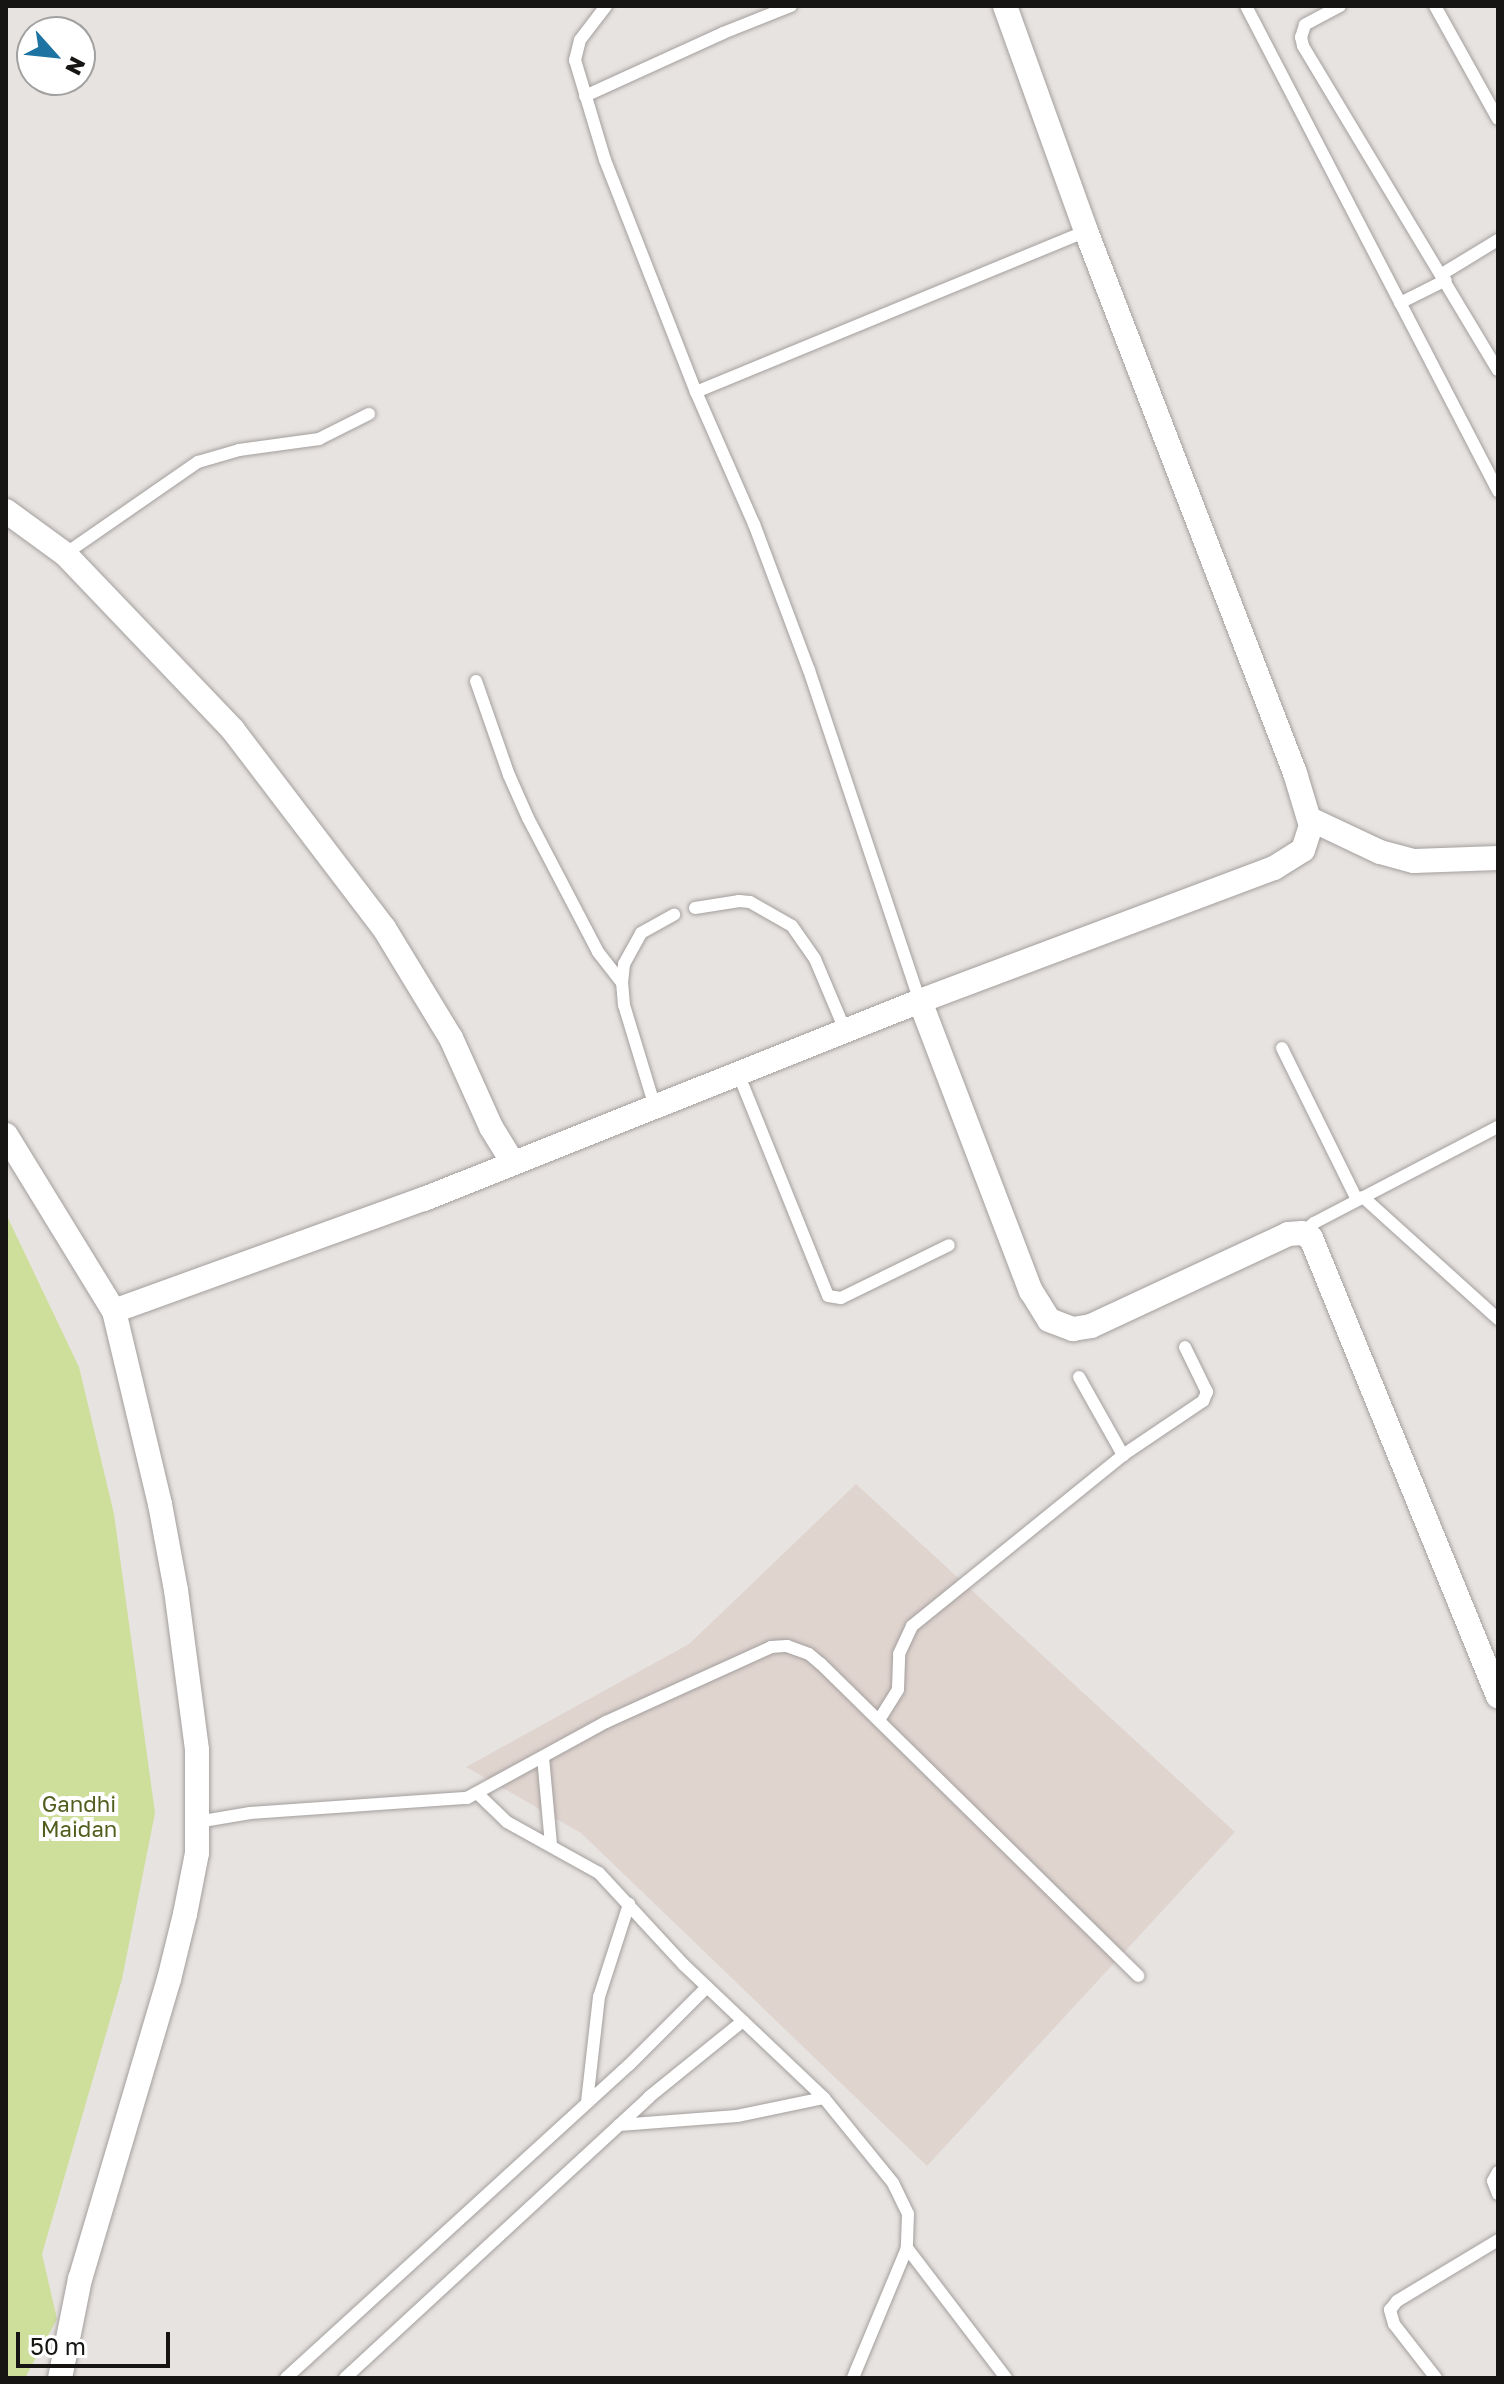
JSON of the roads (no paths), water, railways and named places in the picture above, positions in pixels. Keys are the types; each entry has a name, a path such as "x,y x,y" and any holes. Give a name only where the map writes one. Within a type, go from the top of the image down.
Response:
{"street":[{"path":"114,1311 513,1163 845,1030 1274,868 1303,850 1309,839 1310,819 1086,231 1005,6"},
{"path":"6,511 65,554 233,730 384,928 451,1038 491,1127 513,1163"},
{"path":"1310,819 1380,852 1414,861 1498,858"},
{"path":"920,1001 1031,1291 1049,1320 1073,1329 1091,1326 1288,1234 1302,1233 1315,1245 1491,1658 1498,1696"},
{"path":"6,1135 114,1311 140,1411 176,1590 193,1704 197,1853 169,1979 80,2279 60,2378"}],"lane":[{"path":"606,6 576,50 575,60 605,160 696,392 754,524 809,670 920,1001"},
{"path":"585,96 723,33 791,6"},
{"path":"1246,6 1498,491"},
{"path":"1340,6 1305,25 1301,37 1303,46 1498,370"},
{"path":"1435,6 1498,119"},
{"path":"696,392 1086,231"},
{"path":"1400,303 1498,240"},
{"path":"65,554 179,472 198,462 239,450 319,439 369,414"},
{"path":"476,681 509,775 528,818 598,952 622,983"},
{"path":"695,908 750,902 792,926 815,959 845,1030"},
{"path":"655,1107 624,1005 622,983 624,964 641,933 674,915"},
{"path":"1282,1048 1360,1198 1498,1319"},
{"path":"738,1073 828,1296 841,1298 949,1245"},
{"path":"1302,1233 1360,1198 1498,1127"},
{"path":"879,1720 898,1689 899,1654 912,1626 1123,1455 1206,1398 1206,1388 1185,1347"},
{"path":"1079,1377 1123,1455"},
{"path":"197,1822 250,1813 446,1803 478,1794 606,1722 771,1647 787,1646 809,1654 1139,1976"},
{"path":"543,1757 551,1845"},
{"path":"478,1794 507,1822 599,1873 707,1987 824,2098 905,2202 910,2229 907,2248 853,2378"},
{"path":"587,2102 599,1997 629,1904"},
{"path":"286,2378 587,2102 707,1987"},
{"path":"345,2378 679,2070 743,2021"},
{"path":"619,2125 737,2116 824,2098"},
{"path":"1498,2172 1493,2181 1498,2194"},
{"path":"1436,2378 1391,2320 1391,2307 1498,2240"},
{"path":"907,2248 1006,2378"}],"park label":[{"name":"Gandhi Maidan","path":"79,1816"}]}
